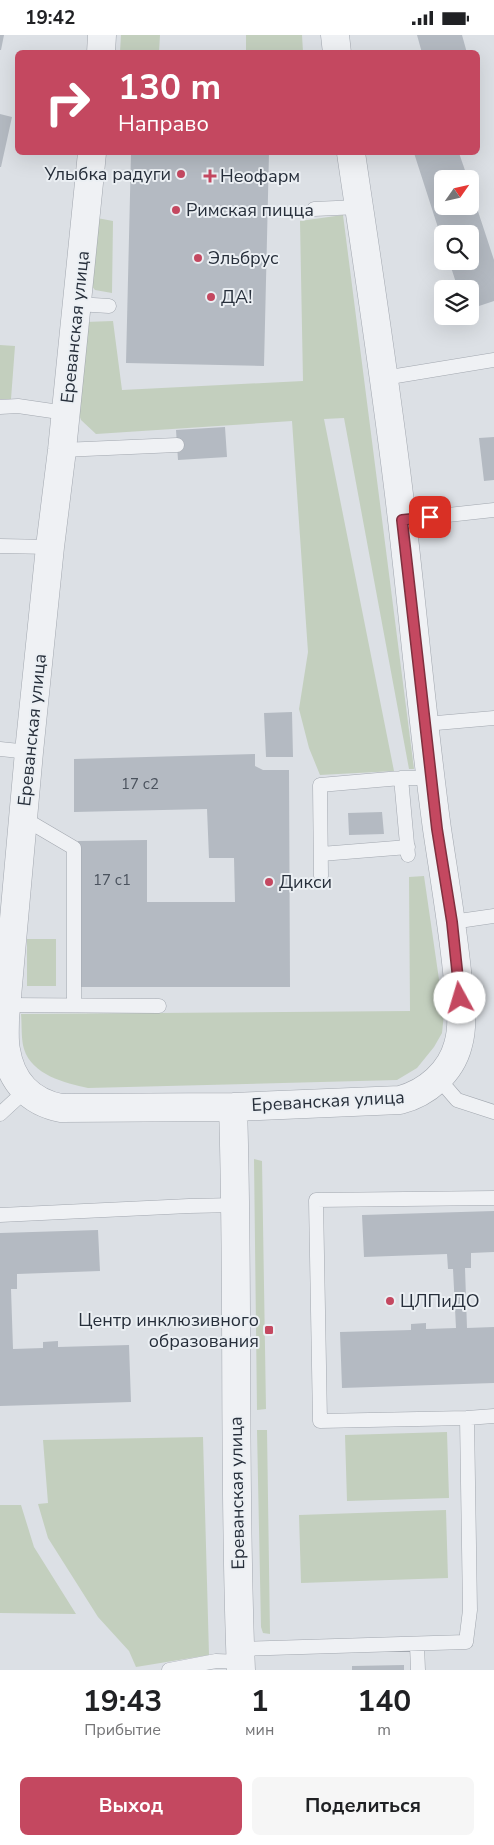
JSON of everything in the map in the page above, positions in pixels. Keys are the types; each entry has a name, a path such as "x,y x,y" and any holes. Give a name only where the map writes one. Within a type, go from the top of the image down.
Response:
{"street":[{"path":"101,50 102,35"},
{"path":"335,35 337,50"},
{"name":"Ереванская улица","path":"92,155 23,818 5,952 6,1050 13,1074 25,1091 40,1102 61,1107 233,1107 400,1100 424,1091 438,1078 450,1064 458,1045 462,1017 452,922 431,778 384,378 351,155"},
{"name":"Ереванская улица","path":"233,1107 236,1205 236,1423 241,1660"}],"lane":[{"path":"314,209 359,207"},
{"path":"77,304 108,306"},
{"path":"384,378 494,360"},
{"path":"0,407 18,406 66,413"},
{"path":"62,450 177,445"},
{"path":"402,520 494,510"},
{"path":"0,546 50,547"},
{"path":"426,724 494,718"},
{"path":"0,749 29,752"},
{"path":"320,854 408,851 400,778"},
{"path":"321,875 320,785 400,778 431,778"},
{"path":"23,818 74,848 74,1005"},
{"path":"452,922 494,916"},
{"path":"6,1005 160,1005"},
{"path":"438,1078 457,1100 494,1112"},
{"path":"0,1114 25,1091"},
{"path":"494,1198 316,1200 320,1421 494,1416"},
{"path":"0,1215 236,1205"},
{"path":"169,1670 216,1661 466,1642 470,1610 467,1418"},
{"path":"417,1645 418,1670"}],"green space":[{"path":"121,35 160,35 159,50 120,50"},
{"path":"246,35 302,35 303,50 246,50"},
{"path":"343,215 414,769 409,769 344,418 324,419 394,771 320,775 309,748 299,709 308,652 292,421 96,434 81,420 75,403 85,322 113,321 122,390 303,381 300,221"},
{"path":"97,218 113,221 112,293 95,290 83,276"},
{"path":"0,345 15,346 11,399 0,399"},
{"path":"424,876 444,1014 442,1033 434,1047 417,1068 397,1080 88,1088 50,1076 34,1065 28,1058 24,1049 21,1014 410,1011 409,877"},
{"path":"27,939 56,939 56,986 27,986"},
{"path":"254,1159 262,1161 266,1409 257,1410"},
{"path":"257,1430 267,1430 270,1634 263,1633 261,1627"},
{"path":"447,1432 449,1498 347,1501 345,1435"},
{"path":"203,1437 209,1655 136,1667 129,1651 98,1617 48,1538 38,1504 48,1503 43,1440"},
{"path":"0,1505 21,1505 34,1547 76,1614 0,1613"},
{"path":"446,1510 448,1578 301,1583 299,1515"}],"building":[{"path":"0,35 4,35 1,50 0,50"},
{"path":"417,35 462,35 466,50 421,50"},
{"path":"0,114 12,117 1,167 0,167"},
{"name":"Эльбрус","path":"131,155 269,155 264,366 126,363"},
{"path":"415,155 460,155 465,170 434,170 434,215 479,214 494,260 494,301 479,306 479,280 455,280 452,270 479,270 479,225 437,225"},
{"path":"225,427 227,457 178,460 176,430"},
{"path":"494,437 494,480 484,481 479,438"},
{"path":"292,712 293,757 266,757 264,713"},
{"path":"255,754 255,766 263,770 289,770 290,987 78,987 78,841 147,840 147,902 235,902 234,858 209,858 207,809 74,812 74,759"},
{"path":"382,812 384,834 349,835 348,813"},
{"path":"494,1211 494,1252 471,1253 471,1268 465,1268 467,1328 494,1327 494,1383 342,1388 340,1332 411,1330 411,1324 426,1323 426,1329 456,1328 453,1269 448,1269 447,1254 364,1257 362,1215"},
{"path":"98,1230 100,1271 17,1274 17,1289 11,1289 13,1349 43,1348 43,1342 58,1341 58,1347 129,1345 131,1402 0,1406 0,1233"},
{"path":"404,1665 404,1670 352,1670 352,1666"}],"place":[{"name":"Улыбка радуги","path":"181,174"},
{"name":"Неофарм","path":"210,176"},
{"name":"Римская пицца","path":"176,210"},
{"name":"Эльбрус","path":"198,258"},
{"name":"ДА!","path":"211,297"},
{"name":"Дикси","path":"269,882"},
{"name":"ЦЛПиДО","path":"390,1301"},
{"name":"Центр инклюзивного образования","path":"269,1330"}],"route":[{"path":"430,517 402,520 437,829 452,922 460,998"}]}
